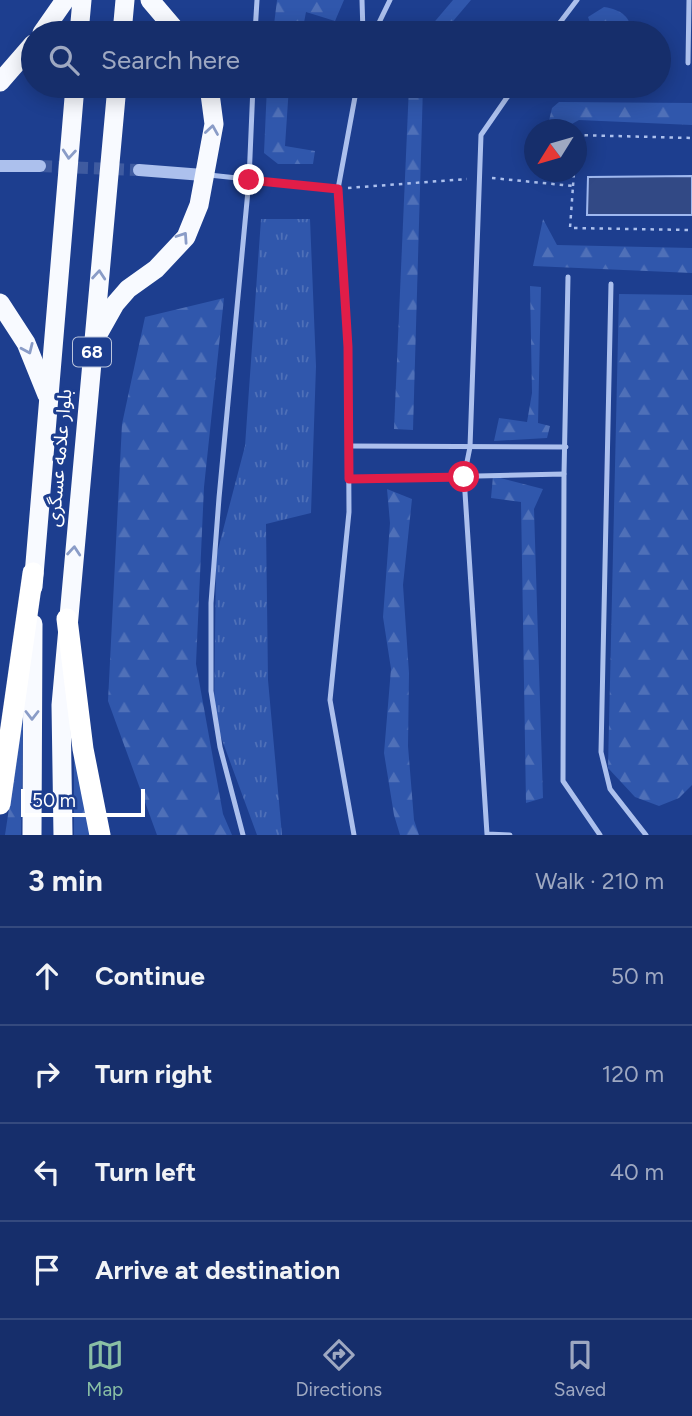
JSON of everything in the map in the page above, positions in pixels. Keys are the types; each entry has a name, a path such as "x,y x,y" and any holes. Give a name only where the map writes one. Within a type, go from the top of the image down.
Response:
{"highway":[{"path":"50,21 65,0"},
{"path":"80,21 82,0"},
{"path":"123,21 125,0"},
{"path":"150,0 168,21"},
{"path":"0,82 21,58"},
{"name":"بلوار علامه عسگری","path":"32,835 33,573 74,98"},
{"name":"بلوار علامه عسگری","path":"62,835 61,705 67,619 116,98"},
{"path":"93,343 115,304 128,289 156,269 186,237 199,205 214,124 211,98"},
{"path":"0,303 26,343 49,400"},
{"path":"0,804 33,573"},
{"path":"67,619 83,749 100,835"}],"street":[{"path":"0,166 40,166"},
{"path":"139,170 203,175"}],"lane":[{"path":"256,21 257,0"},
{"path":"362,0 363,21"},
{"path":"380,21 390,0"},
{"path":"561,21 577,0"},
{"path":"688,63 689,0"},
{"path":"243,835 220,747 211,691 211,603 249,180 252,98"},
{"path":"354,835 330,700 349,512 348,347 338,189 355,98"},
{"path":"507,98 481,135 470,447 464,477 487,834 510,835"},
{"path":"203,175 338,189"},
{"path":"568,276 563,780 600,835"},
{"path":"611,284 601,752 610,789 646,835"},
{"path":"349,446 566,447"},
{"path":"349,479 564,474"}],"path":[{"path":"587,135 692,138"},
{"path":"338,189 479,177 573,186"},
{"path":"573,182 570,228 692,230"}],"green space":[{"path":"277,0 344,0 335,21 306,12 304,21 274,21"},
{"path":"453,0 471,0 453,21 435,21"},
{"path":"604,7 616,10 628,21 590,21 588,17"},
{"path":"266,98 288,98 285,146 315,151 313,164 278,164 264,153"},
{"path":"408,98 423,98 413,430 394,429"},
{"path":"559,102 692,103 692,125 549,119 552,108"},
{"path":"261,219 310,219 316,366 311,513 266,524 268,680 282,835 257,835 214,718 216,557 245,446"},
{"path":"543,219 557,245 692,248 692,273 533,266"},
{"path":"530,286 541,287 538,423 550,426 547,438 494,441 499,418 527,422 532,393"},
{"path":"619,294 692,295 692,785 679,798 659,806 635,797 608,768"},
{"path":"224,298 204,487 196,664 223,814 232,835 157,835 108,701 122,424 145,317"},
{"path":"493,476 543,489 534,509 543,798 526,803 521,502 491,498"},
{"path":"387,489 412,499 403,585 409,673 408,746 414,820 419,835 400,835 384,753 391,669 383,617 390,523"},
{"path":"23,715 21,835 5,835"},
{"path":"74,744 90,835 74,835"}],"shaded area":[{"path":"692,176 692,215 587,215 588,177"}],"tunnel":[{"path":"40,166 139,170"}],"route":[{"path":"249,180 338,189 348,347 349,479 464,477"}]}
